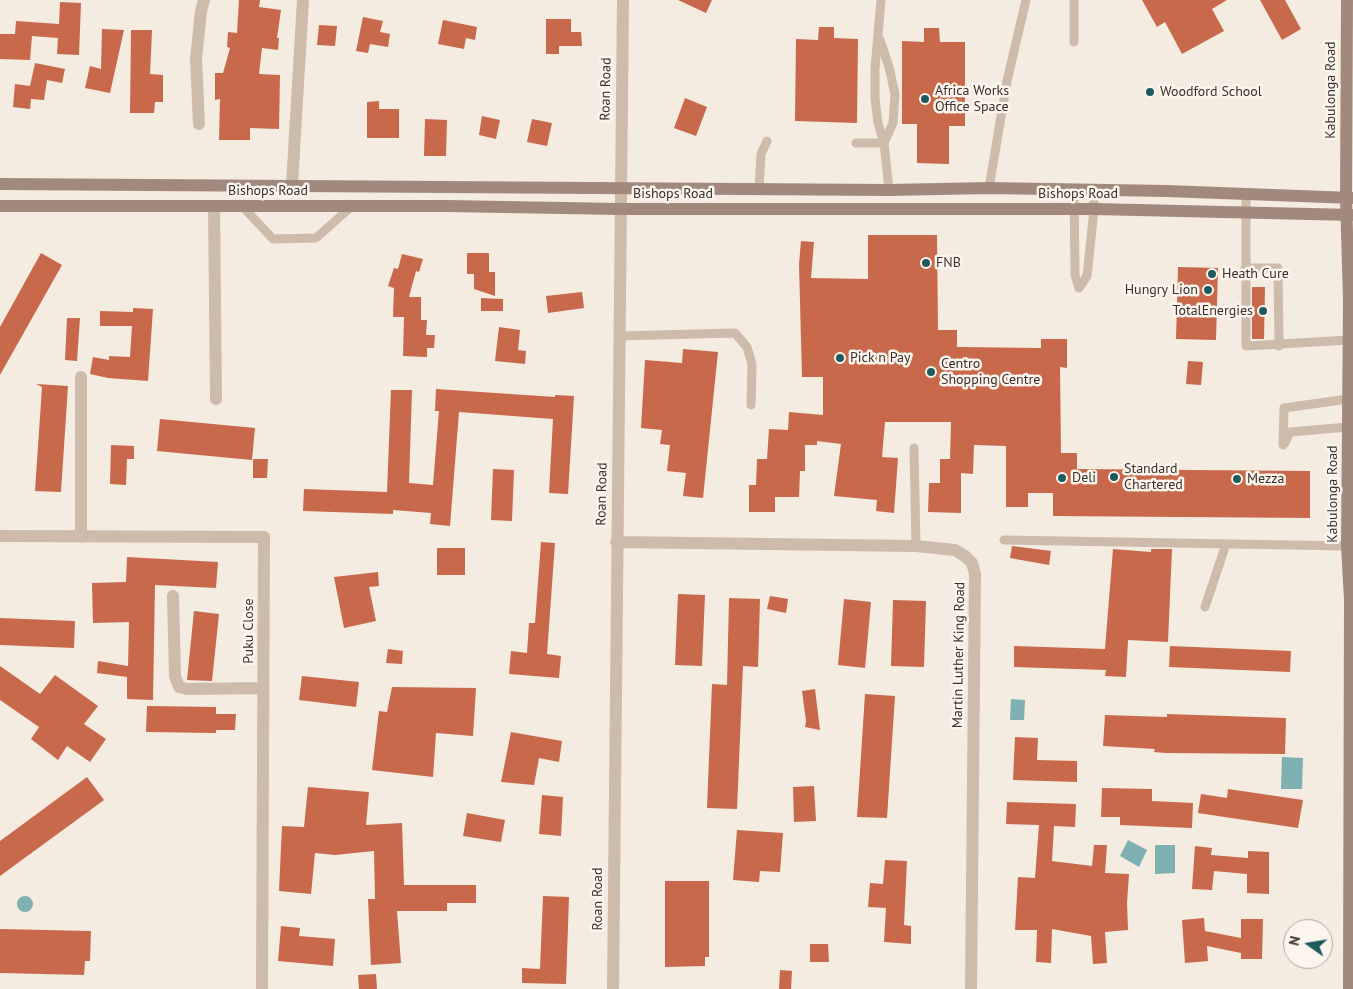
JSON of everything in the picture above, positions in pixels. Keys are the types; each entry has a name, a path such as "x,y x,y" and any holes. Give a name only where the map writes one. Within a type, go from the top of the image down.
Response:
{"main road":[{"name":"Kabulonga Road","path":"1347,0 1351,316 1349,340 1351,378 1348,427 1347,546 1352,600 1349,989"},
{"name":"Bishops Road","path":"0,184 890,190 989,188 1246,193 1349,198"},
{"name":"Bishops Road","path":"0,206 1094,209 1349,215"}],"street":[{"path":"199,124 196,59 204,0"},
{"path":"292,185 303,0"},
{"name":"Roan Road","path":"613,989 619,209 623,0"},
{"path":"214,206 216,399"},
{"path":"80,377 81,537"},
{"name":"Puku Close","path":"0,536 264,537 262,989"},
{"name":"Martin Luther King Road","path":"616,542 916,546 955,550 965,556 972,564 975,574 971,989"},
{"path":"173,596 174,676 179,687 187,690 263,688"}],"lane":[{"path":"881,0 875,69 876,99 878,123 884,143 890,190"},
{"path":"989,188 1007,81 1026,0"},
{"path":"1074,0 1074,42"},
{"path":"879,36 895,94 893,123 884,143"},
{"path":"759,189 761,154 767,141"},
{"path":"856,143 884,143"},
{"path":"1074,190 1075,275 1079,288 1087,276 1094,209 1093,190"},
{"path":"1246,193 1246,346 1279,346 1349,340"},
{"path":"242,206 273,239 316,238 352,206"},
{"path":"1245,268 1278,268 1279,346"},
{"path":"618,336 734,334 747,347 752,364 751,404"},
{"path":"1348,427 1290,432 1283,445 1284,408 1350,395"},
{"path":"914,448 916,546"},
{"path":"1004,540 1347,546"},
{"path":"1205,607 1226,544"}],"water":[{"path":"1011,699 1025,700 1024,720 1010,720"},
{"path":"1282,757 1303,758 1302,789 1281,789"},
{"path":"1128,840 1147,850 1139,867 1120,856"},
{"path":"1155,845 1175,845 1175,873 1155,874"},
{"path":"22,896 28,896 33,901 31,910 22,912 17,907 17,901"}],"building":[{"path":"239,0 260,0 259,7 281,10 277,38 279,38 278,50 262,48 259,74 280,75 279,129 250,128 250,140 219,140 220,99 215,100 215,73 223,73 230,48 227,47 228,32 237,33"},
{"path":"678,0 712,0 706,13"},
{"path":"1142,0 1227,0 1212,9 1224,31 1182,54 1165,22 1157,27"},
{"path":"1260,0 1285,0 1301,29 1282,40"},
{"path":"60,2 81,3 79,55 57,54 58,38 32,36 30,60 0,59 0,34 15,34 16,21 59,24"},
{"path":"363,17 383,21 380,32 390,34 388,47 370,44 368,53 356,51"},
{"path":"546,19 571,19 571,32 581,32 582,46 559,46 559,54 546,54"},
{"path":"443,20 477,27 475,40 466,38 464,49 438,44"},
{"path":"319,25 337,26 335,46 317,45"},
{"path":"819,27 834,27 834,38 858,39 857,123 795,121 796,39 818,40"},
{"path":"924,28 939,28 940,42 965,42 965,126 949,126 949,164 917,163 917,124 902,124 902,41 924,42"},
{"path":"102,29 124,30 110,93 85,88 90,66 101,69"},
{"path":"131,30 152,30 150,74 163,75 163,102 155,102 154,113 130,113"},
{"path":"35,63 65,69 62,83 47,80 44,100 31,99 30,109 13,107 15,84 30,86"},
{"path":"685,98 707,107 696,136 674,128"},
{"path":"379,101 379,109 399,109 399,138 367,138 367,102"},
{"path":"482,116 500,120 496,139 479,135"},
{"path":"425,119 447,120 446,156 424,156"},
{"path":"532,119 552,123 547,146 527,142"},
{"name":"Centro Shopping Centre","path":"868,235 937,235 938,330 957,330 957,347 1041,348 1041,339 1067,339 1067,368 1060,367 1061,453 1077,453 1077,469 1310,471 1310,518 1053,516 1053,493 1028,493 1028,507 1006,507 1006,446 974,445 973,474 961,473 961,513 928,512 929,483 940,483 940,459 950,459 951,422 885,422 882,457 898,458 894,513 876,511 877,500 834,496 841,444 817,441 817,445 805,445 805,471 800,471 799,497 775,497 775,512 749,512 749,485 756,485 757,459 767,459 769,429 788,430 789,412 823,415 823,377 802,377 799,264 801,241 814,242 811,278 868,279"},
{"path":"41,253 62,265 0,375 0,327"},
{"path":"467,253 489,253 489,272 495,272 495,296 474,289 474,274 467,274"},
{"path":"402,254 423,259 419,272 416,271 409,297 421,297 421,320 427,320 426,335 435,335 434,348 427,348 427,357 403,356 404,317 393,317 394,288 388,286 394,268 398,269"},
{"path":"1178,267 1218,268 1216,340 1176,339"},
{"path":"1252,287 1265,287 1264,339 1252,339"},
{"path":"582,292 584,308 548,313 546,296"},
{"path":"481,298 503,299 503,311 481,311"},
{"path":"133,308 153,309 148,381 108,378 90,374 93,357 109,360 109,356 130,357 132,326 100,326 100,311 133,312"},
{"path":"67,318 80,318 77,361 65,360"},
{"path":"499,327 520,330 518,350 526,351 525,364 495,361"},
{"path":"683,349 718,352 703,498 683,496 686,473 667,471 670,445 660,444 662,430 641,428 645,360 682,363"},
{"path":"1188,361 1203,362 1201,385 1186,384"},
{"path":"36,384 68,386 61,492 35,491 42,387"},
{"path":"436,389 555,397 555,395 574,396 568,494 549,493 553,419 459,412 450,526 430,524 431,513 393,510 393,514 303,511 304,489 387,492 391,390 412,390 409,483 433,485 439,411 435,411"},
{"path":"160,419 255,428 252,460 157,451"},
{"path":"111,445 134,446 134,459 127,459 126,485 110,484"},
{"path":"253,459 268,459 267,478 253,478"},
{"path":"493,469 514,470 512,521 491,520"},
{"path":"541,542 555,543 547,654 561,656 559,678 509,674 511,651 527,653 529,623 535,623"},
{"path":"1012,546 1051,551 1049,565 1010,558"},
{"path":"437,548 465,548 465,575 437,575"},
{"path":"1113,549 1151,552 1151,549 1172,549 1168,642 1128,640 1126,677 1105,676 1106,670 1014,667 1014,646 1105,649"},
{"path":"127,557 218,562 216,588 155,585 153,700 127,699 127,677 97,673 98,661 128,666 129,622 93,623 92,583 126,582"},
{"path":"378,572 379,586 369,587 376,621 344,628 334,577"},
{"path":"678,594 705,595 702,666 675,665"},
{"path":"770,596 788,599 786,613 767,609"},
{"path":"729,598 760,599 758,667 743,666 737,809 707,808 712,684 727,685"},
{"path":"844,599 871,602 865,668 838,665"},
{"path":"893,600 926,601 924,667 891,666"},
{"path":"194,611 219,614 212,681 187,680"},
{"path":"0,618 75,621 74,648 0,645"},
{"path":"1170,646 1291,651 1290,672 1169,667"},
{"path":"388,649 403,651 402,664 386,663"},
{"path":"0,666 40,694 55,675 98,706 84,724 106,739 90,762 67,746 58,760 31,739 39,727 0,700"},
{"path":"302,676 359,682 356,707 299,700"},
{"path":"392,687 476,688 473,736 436,733 433,777 372,770 379,711 387,712"},
{"path":"815,689 820,730 805,727 802,691"},
{"path":"865,694 895,696 887,818 857,817"},
{"path":"147,706 216,707 216,714 236,714 235,730 216,730 216,733 146,732"},
{"path":"1167,714 1286,718 1285,754 1165,753 1154,752 1155,749 1103,746 1105,715 1167,717"},
{"path":"511,732 562,741 559,762 539,758 534,785 501,782"},
{"path":"1015,737 1038,738 1037,760 1077,761 1077,782 1013,780"},
{"path":"87,777 104,800 0,876 0,841"},
{"path":"814,786 816,821 794,822 793,787"},
{"path":"308,787 369,792 366,825 402,823 404,885 476,885 476,903 447,903 447,911 397,911 401,963 371,965 368,899 375,899 374,851 335,855 315,853 311,894 279,891 282,826 304,827"},
{"path":"1102,788 1152,789 1152,801 1193,803 1192,828 1120,825 1120,817 1101,817"},
{"path":"1228,789 1303,800 1298,828 1198,813 1201,794 1227,798"},
{"path":"542,795 563,797 561,836 539,834"},
{"path":"1007,802 1076,804 1075,827 1054,826 1052,861 1092,866 1094,845 1107,845 1105,873 1129,874 1128,930 1105,932 1107,963 1093,964 1091,936 1052,929 1051,963 1036,962 1037,930 1015,930 1018,877 1035,878 1039,825 1006,824"},
{"path":"467,813 505,820 501,842 463,836"},
{"path":"737,830 783,833 780,872 760,871 759,882 733,880"},
{"path":"1195,846 1212,848 1211,855 1248,858 1248,851 1269,852 1269,894 1247,893 1247,874 1214,871 1212,890 1192,889"},
{"path":"885,860 907,861 904,925 911,926 911,944 884,942 886,908 868,907 870,883 883,884"},
{"path":"665,881 709,881 709,957 705,957 705,966 665,967"},
{"path":"543,896 569,897 566,984 522,983 522,968 540,969"},
{"path":"1204,918 1205,931 1241,938 1241,919 1263,919 1262,959 1241,959 1241,953 1207,946 1208,961 1185,963 1182,920"},
{"path":"281,926 300,928 299,936 335,939 333,966 278,961"},
{"path":"0,929 91,931 90,961 85,961 84,975 0,973"},
{"path":"810,944 828,944 829,962 810,962"},
{"path":"780,970 792,971 791,989 779,989"},
{"path":"376,974 377,989 359,989 358,975"}],"place":[{"name":"Woodford School","path":"1150,92"},
{"name":"Africa Works Office Space","path":"925,99"},
{"name":"FNB","path":"926,263"},
{"name":"Heath Cure","path":"1212,274"},
{"name":"Hungry Lion","path":"1208,290"},
{"name":"TotalEnergies","path":"1263,311"},
{"name":"Pick n Pay","path":"840,358"},
{"name":"Centro Shopping Centre","path":"931,372"},
{"name":"Standard Chartered","path":"1114,477"},
{"name":"Deli","path":"1062,478"},
{"name":"Mezza","path":"1237,479"}]}
